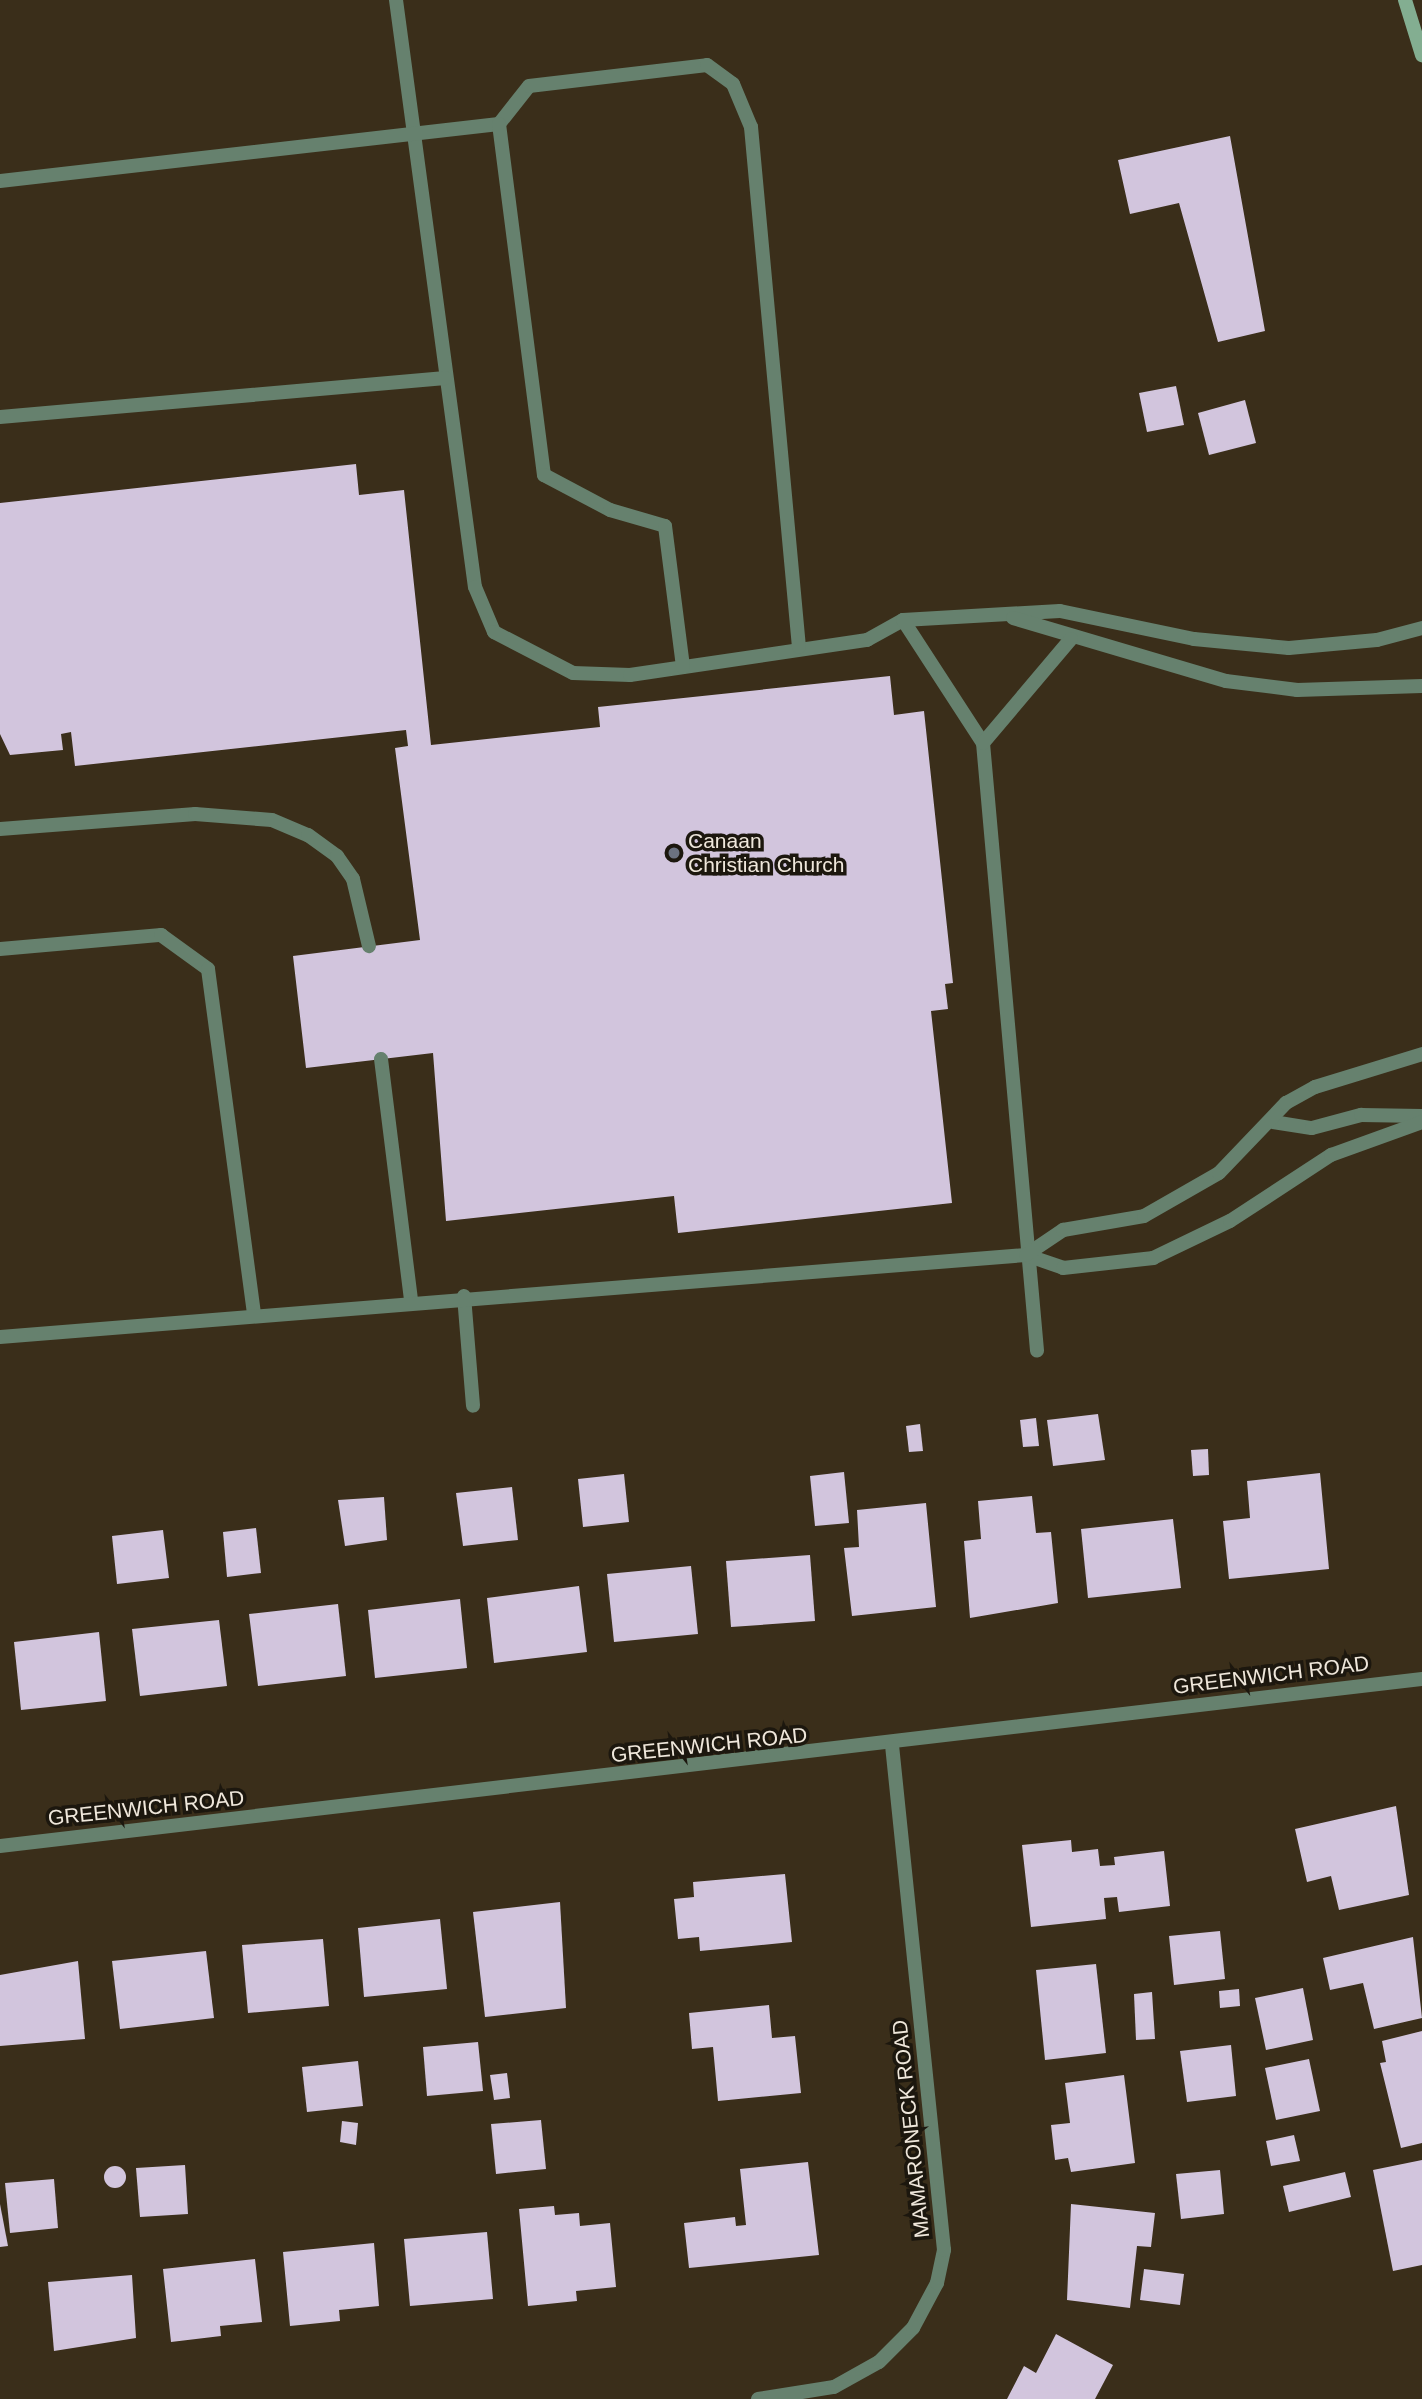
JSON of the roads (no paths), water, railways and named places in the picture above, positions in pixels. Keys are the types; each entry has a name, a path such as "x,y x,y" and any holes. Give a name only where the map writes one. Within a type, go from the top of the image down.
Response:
{"main road":[{"path":"1405,0 1422,55"}],"street":[{"path":"396,0 475,587 494,632 573,673 630,675 799,647 867,640 902,620 1012,617 1060,611 1102,615 1194,639 1289,648 1377,640 1422,628"},
{"path":"683,667 665,526 610,510 544,475 499,124 529,86 707,65 733,84 751,127 799,647"},
{"path":"0,181 499,124"},
{"path":"0,418 445,378"},
{"path":"1012,617 1071,639 1226,681 1297,690 1422,686"},
{"path":"902,620 983,743 1026,1255 1037,1351"},
{"path":"983,743 1071,639"},
{"path":"0,830 195,814 272,820 308,835 337,856 353,879 369,946"},
{"path":"0,948 160,935 208,969 254,1314"},
{"path":"1026,1255 1063,1230 1144,1216 1219,1173 1273,1122 1286,1103 1315,1087 1422,1054"},
{"path":"381,1059 411,1300"},
{"path":"1273,1122 1312,1128 1362,1115 1422,1116"},
{"path":"0,1337 411,1300 1026,1255 1063,1268 1153,1258 1230,1221 1331,1155 1422,1122"},
{"path":"464,1296 473,1406"},
{"name":"GREENWICH ROAD","path":"0,1846 892,1745 1422,1679"},
{"name":"MAMARONECK ROAD","path":"758,2399 834,2387 879,2362 913,2328 937,2283 944,2250 892,1745"}],"place":[{"name":"Canaan Christian Church","path":"674,853"}]}
